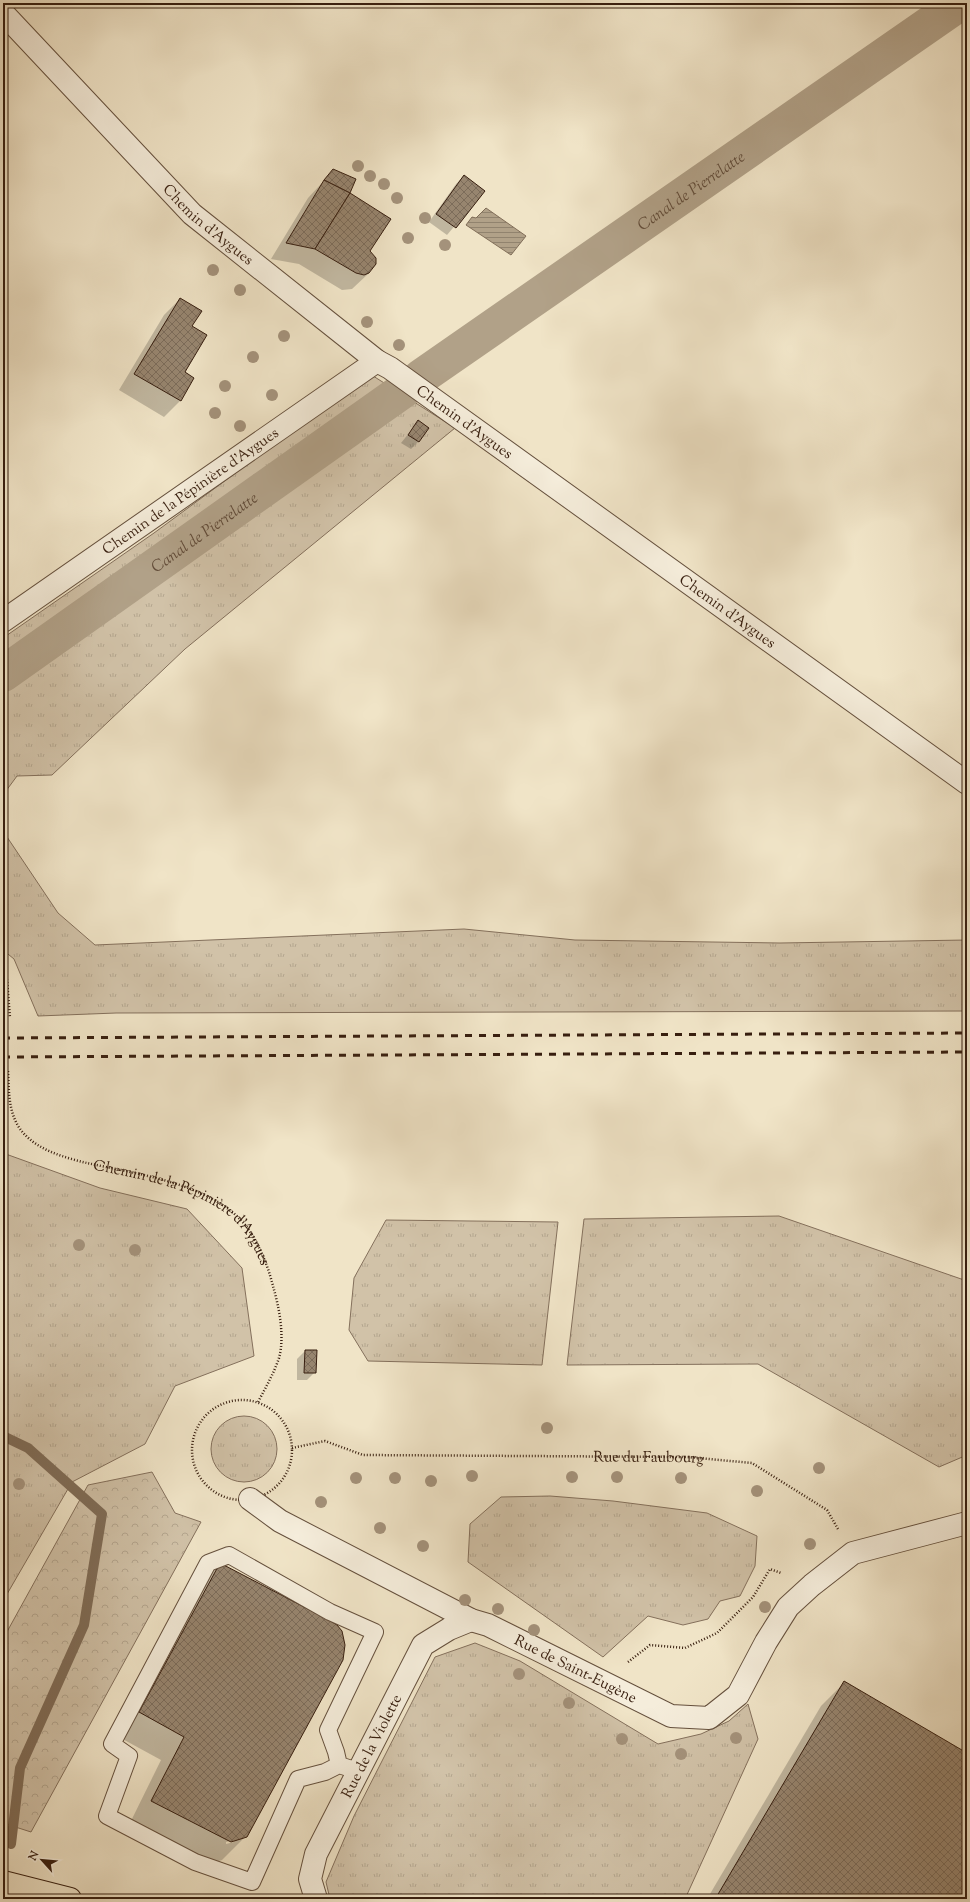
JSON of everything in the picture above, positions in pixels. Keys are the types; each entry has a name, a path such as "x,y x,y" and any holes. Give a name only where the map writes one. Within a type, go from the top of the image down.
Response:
{"main road":[{"path":"3,1882 70,1899"}],"street":[{"name":"Chemin d'Aygues","path":"3,13 192,214 377,361 390,368 698,588 967,783"},
{"name":"Chemin de la Pépinière d'Aygues","path":"3,621 377,361"},
{"name":"Rue de Saint-Eugène","path":"250,1499 280,1521 471,1620 488,1625 671,1716 709,1718 738,1694 766,1642 788,1607 812,1585 853,1553"},
{"path":"853,1553 967,1523"},
{"name":"Rue de la Violette","path":"316,1899 310,1879 316,1854 348,1768 423,1645 448,1629 471,1620"}],"lane":[{"path":"229,1555 330,1612 375,1632 328,1730 336,1752 348,1768 298,1779 252,1882 196,1862 108,1816 129,1756 112,1744 208,1563 229,1555"}],"path":[{"path":"3,971 7,980 10,1018"},
{"name":"Chemin de la Pépinière d'Aygues","path":"8,1071 9,1099 14,1115 25,1134 35,1143 72,1160 149,1177 199,1193 234,1215 248,1230 269,1271 279,1317 279,1356 271,1377 258,1402"},
{"path":"235,1400 258,1402 274,1410 289,1431 292,1448 289,1468 280,1483 267,1493 250,1499 235,1500 218,1494 204,1483 195,1468 192,1447 195,1430 200,1421 213,1408 235,1400"},
{"name":"Rue du Faubourg","path":"292,1448 325,1441 363,1455 687,1457 752,1463 826,1510 853,1553"},
{"path":"603,1683 650,1645 685,1648 717,1633 753,1597 770,1569 812,1585"}],"green space":[{"path":"370,374 455,428 185,649 52,775 17,776 3,795 3,638 154,533"},
{"path":"3,831 58,913 95,945 464,929 575,940 780,943 967,940 967,1011 116,1013 38,1016 14,959 3,950"},
{"path":"3,1153 100,1188 187,1209 242,1268 254,1356 175,1386 145,1444 72,1482 3,1601"},
{"path":"779,1216 967,1281 967,1455 939,1467 758,1364 567,1365 584,1219"},
{"path":"386,1220 558,1222 542,1365 368,1361 349,1330 354,1278"},
{"path":"238,1416 250,1416 262,1421 272,1431 277,1443 275,1462 262,1477 250,1482 238,1482 226,1477 216,1467 211,1455 211,1443 216,1431 226,1421"},
{"path":"152,1472 175,1513 201,1522 31,1832 3,1823 3,1639 88,1485"},
{"path":"550,1496 613,1501 707,1513 757,1536 755,1566 740,1596 720,1601 708,1619 683,1625 648,1616 603,1657 468,1562 470,1524 501,1497"},
{"path":"475,1643 520,1661 658,1744 701,1734 729,1721 748,1704 758,1739 685,1899 330,1899 326,1882 354,1816 435,1657"}],"shaded area":[{"path":"486,208 526,236 511,255 466,225 472,217 476,218"}],"building":[{"path":"333,169 356,179 350,193 324,180"},
{"path":"464,175 485,191 456,228 436,214"},
{"path":"324,180 350,193 315,249 286,243"},
{"path":"350,193 391,219 370,251 376,258 376,264 369,273 364,275 356,273 315,249"},
{"path":"180,298 202,311 192,326 207,335 185,372 194,378 181,401 134,374"},
{"path":"418,420 429,428 419,442 408,435"},
{"path":"305,1350 317,1350 316,1373 304,1373"},
{"path":"220,1563 337,1625 342,1631 345,1645 343,1660 247,1837 231,1842 151,1801 184,1737 139,1712"},
{"path":"844,1681 967,1753 967,1899 722,1899 717,1896"}],"waterway":[{"name":"Canal de Pierrelatte","path":"421,377 960,3"},
{"name":"Canal de Pierrelatte","path":"3,674 405,389"},
{"path":"3,1436 28,1448 102,1514 84,1625 20,1768 11,1844"}],"railway":[{"path":"3,1038 967,1033"},
{"path":"3,1057 967,1052"}]}
